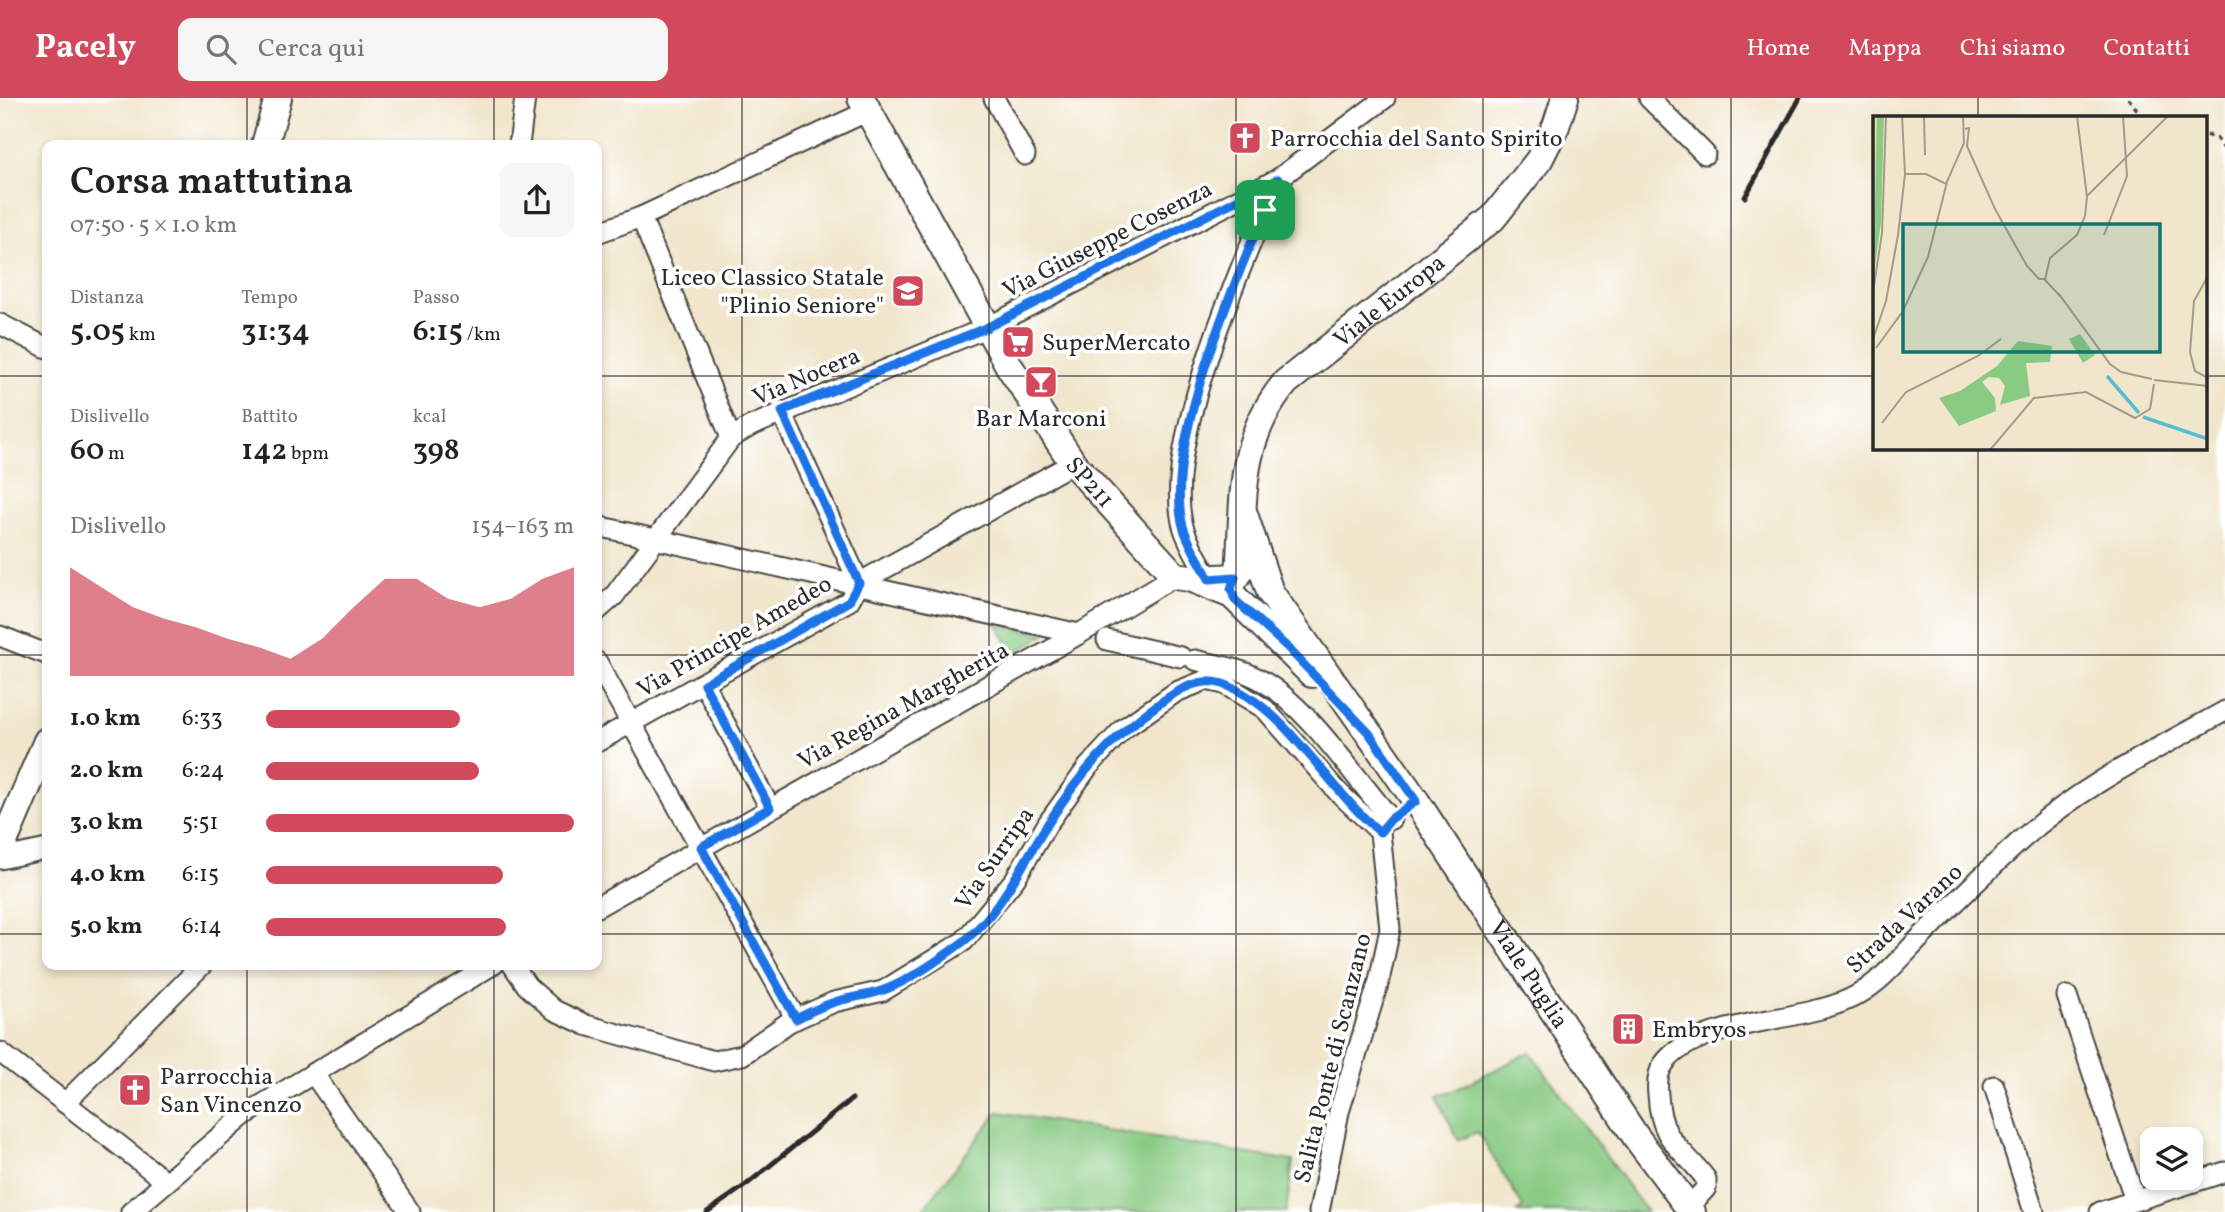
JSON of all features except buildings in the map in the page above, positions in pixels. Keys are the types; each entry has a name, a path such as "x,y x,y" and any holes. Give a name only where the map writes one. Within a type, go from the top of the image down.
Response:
{"main road":[{"path":"266,140 278,98"},
{"name":"Viale Europa","path":"1243,586 1244,473 1249,447 1270,400 1310,361 1493,218 1539,160 1556,126 1565,98"},
{"name":"SP211","path":"864,104 1009,366 1073,463 1175,576"},
{"path":"1175,576 1243,586"},
{"name":"Viale Puglia","path":"1243,586 1369,733 1636,1136 1690,1210"},
{"path":"0,850 42,753"}],"street":[{"path":"507,140 512,98"},
{"path":"520,140 525,98"},
{"path":"994,98 1025,155"},
{"name":"Via Giuseppe Cosenza","path":"988,327 1278,179 1385,98"},
{"path":"1649,98 1704,154"},
{"path":"602,231 640,217 864,104"},
{"path":"1243,586 1183,526 1181,487 1185,444 1227,301 1278,179"},
{"path":"640,217 731,438"},
{"path":"0,324 42,345"},
{"name":"Via Nocera","path":"602,607 614,596 731,438 782,411 988,327"},
{"path":"782,411 859,583"},
{"name":"Via Principe Amedeo","path":"602,739 849,601 859,583 1073,463"},
{"path":"602,527 1079,634"},
{"name":"Via Regina Margherita","path":"602,903 1079,634 1175,576"},
{"path":"0,636 42,652"},
{"path":"1107,640 1257,678 1310,722 1385,826 1416,801"},
{"path":"1184,658 1175,664 1186,669 1191,686"},
{"path":"602,671 796,1019"},
{"name":"Via Surripa","path":"516,970 527,985 554,1010 586,1025 714,1061 742,1055 796,1019 834,1002 883,991 964,941 1015,879 1048,823 1088,766 1123,729 1176,692 1206,680 1224,684 1265,709 1293,737 1337,791 1385,826"},
{"path":"704,684 770,808"},
{"name":"Strada Varano","path":"1690,1210 1706,1188 1706,1179 1677,1150 1661,1118 1657,1085 1661,1067 1668,1059 1700,1038 1811,1011 1860,994 2042,823 2102,782 2225,711"},
{"name":"Salita Ponte di Scanzano","path":"1319,1212 1339,1112 1378,981 1390,929 1385,826"},
{"path":"0,859 42,850"},
{"path":"65,1103 197,970"},
{"path":"131,1212 244,1115 484,970"},
{"path":"2067,996 2135,1200"},
{"path":"0,1052 165,1181"},
{"path":"313,1073 410,1212"},
{"path":"1994,1086 2034,1212"},
{"path":"2100,1212 2225,1172"}],"path":[{"path":"2128,98 2142,116"},
{"path":"2208,136 2217,139 2225,150"}],"green space":[{"path":"997,625 1045,634 1015,654"},
{"path":"1530,1052 1647,1212 1516,1212 1523,1207 1478,1132 1458,1140 1437,1096 1457,1089"},
{"path":"998,1112 1293,1161 1286,1212 921,1212"}],"railway":[{"path":"1745,197 1800,98"},
{"path":"707,1212 746,1185 852,1099"}],"place":[{"name":"Parrocchia del Santo Spirito","path":"1245,138"},
{"name":"Liceo Classico Statale \"Plinio Seniore\"","path":"908,291"},
{"name":"SuperMercato","path":"1018,342"},
{"name":"Bar Marconi","path":"1041,382"},
{"name":"Embryos","path":"1628,1029"},
{"name":"Parrocchia San Vincenzo","path":"135,1090"}],"route":[{"path":"1278,179 1265,210 1227,301 1185,444 1181,487 1183,526 1209,579 1235,577 1231,589 1235,600 1287,647 1369,733 1416,801 1391,819 1380,832 1337,791 1293,737 1265,709 1224,684 1206,680 1176,692 1123,729 1088,766 1048,823 1015,879 989,915 964,941 883,991 834,1002 796,1019 701,847 770,808 704,684 849,601 859,583 782,411 988,327 1278,179"}]}
